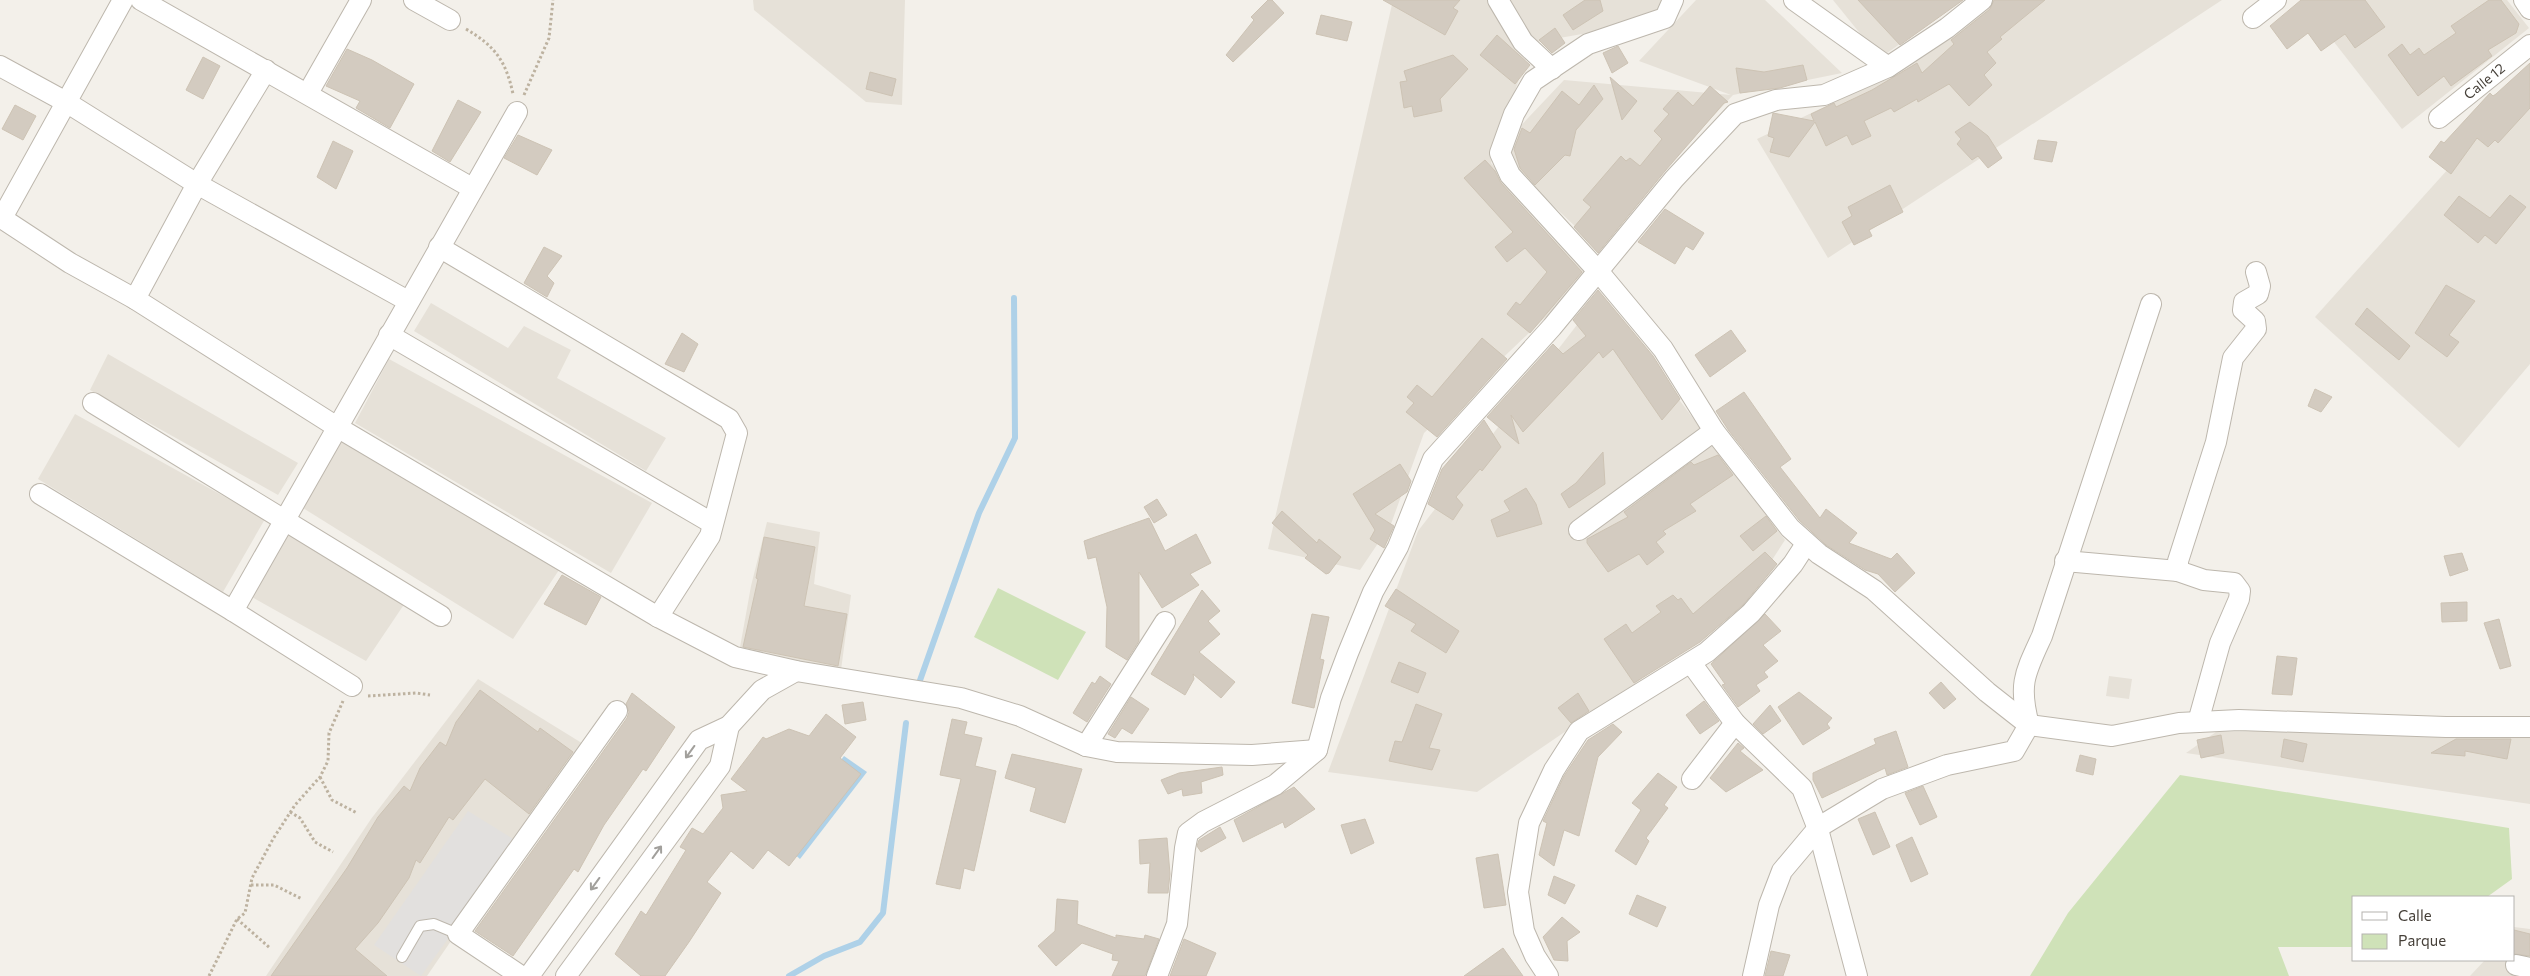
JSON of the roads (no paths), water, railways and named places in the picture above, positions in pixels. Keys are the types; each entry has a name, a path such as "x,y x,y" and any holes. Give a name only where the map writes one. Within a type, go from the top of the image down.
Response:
{"street":[{"path":"123,0 1,218 70,263 135,299 337,427 658,617 735,657 796,671 961,698 1020,716 1086,746 1117,752 1252,755 1318,750"},
{"path":"141,0 308,93 472,188"},
{"path":"308,93 362,0"},
{"path":"414,0 450,20"},
{"path":"1498,0 1523,42 1552,69"},
{"path":"1673,0 1665,18 1588,44 1533,81 1514,114 1500,153 1510,175 1598,271 1663,349 1714,431 1785,521 1806,544 1874,590 1987,692 2029,725 2112,736 2179,723 2239,720 2446,727 2530,727"},
{"path":"1794,0 1888,68"},
{"path":"1157,976 1177,924 1184,848 1188,833 1203,822 1275,785 1318,750 1331,698 1348,653 1373,592 1398,547 1433,459 1546,334 1674,179 1735,114 1776,100 1824,94 1888,68 1947,28 1982,0"},
{"path":"2252,18 2276,0"},
{"path":"2524,0 2530,9"},
{"name":"Calle 12","path":"2439,118 2530,45"},
{"path":"0,66 66,102 197,184 408,302"},
{"path":"135,299 197,184 266,70"},
{"path":"233,611 472,188 517,112"},
{"path":"439,247 729,419 737,434 710,536 658,617"},
{"path":"2178,571 2178,561 2182,545 2216,442 2233,358 2256,329 2255,321 2243,310 2244,302 2258,294 2260,286 2256,272"},
{"path":"1753,976 1769,905 1782,871 1818,829 1882,789 1947,765 2014,751 2029,725 2023,703 2025,674 2042,636 2065,561 2151,304"},
{"path":"389,335 712,523"},
{"path":"93,403 441,616"},
{"path":"1579,530 1714,431"},
{"path":"40,494 233,611 352,686"},
{"path":"1548,976 1535,956 1524,931 1518,892 1529,823 1554,770 1579,731 1691,663 1707,652 1751,613 1793,564 1806,544"},
{"path":"2065,561 2178,571 2204,580 2234,583 2240,590 2239,599 2220,644 2198,722"},
{"path":"1086,746 1165,622"},
{"path":"1691,663 1735,723 1802,788 1818,829 1857,976"},
{"path":"529,976 699,740 729,726 762,690 796,671"},
{"path":"521,976 458,934 617,711"},
{"path":"1692,779 1735,723"},
{"path":"566,976 720,766 729,726"}],"lane":[{"path":"402,957 420,926 434,924 458,934"}],"water":[{"path":"844,756 867,772 800,859 780,841"}],"waterway":[{"path":"918,686 979,513 1015,438 1014,298"},
{"path":"789,976 824,956 860,942 883,913 906,723"}]}
